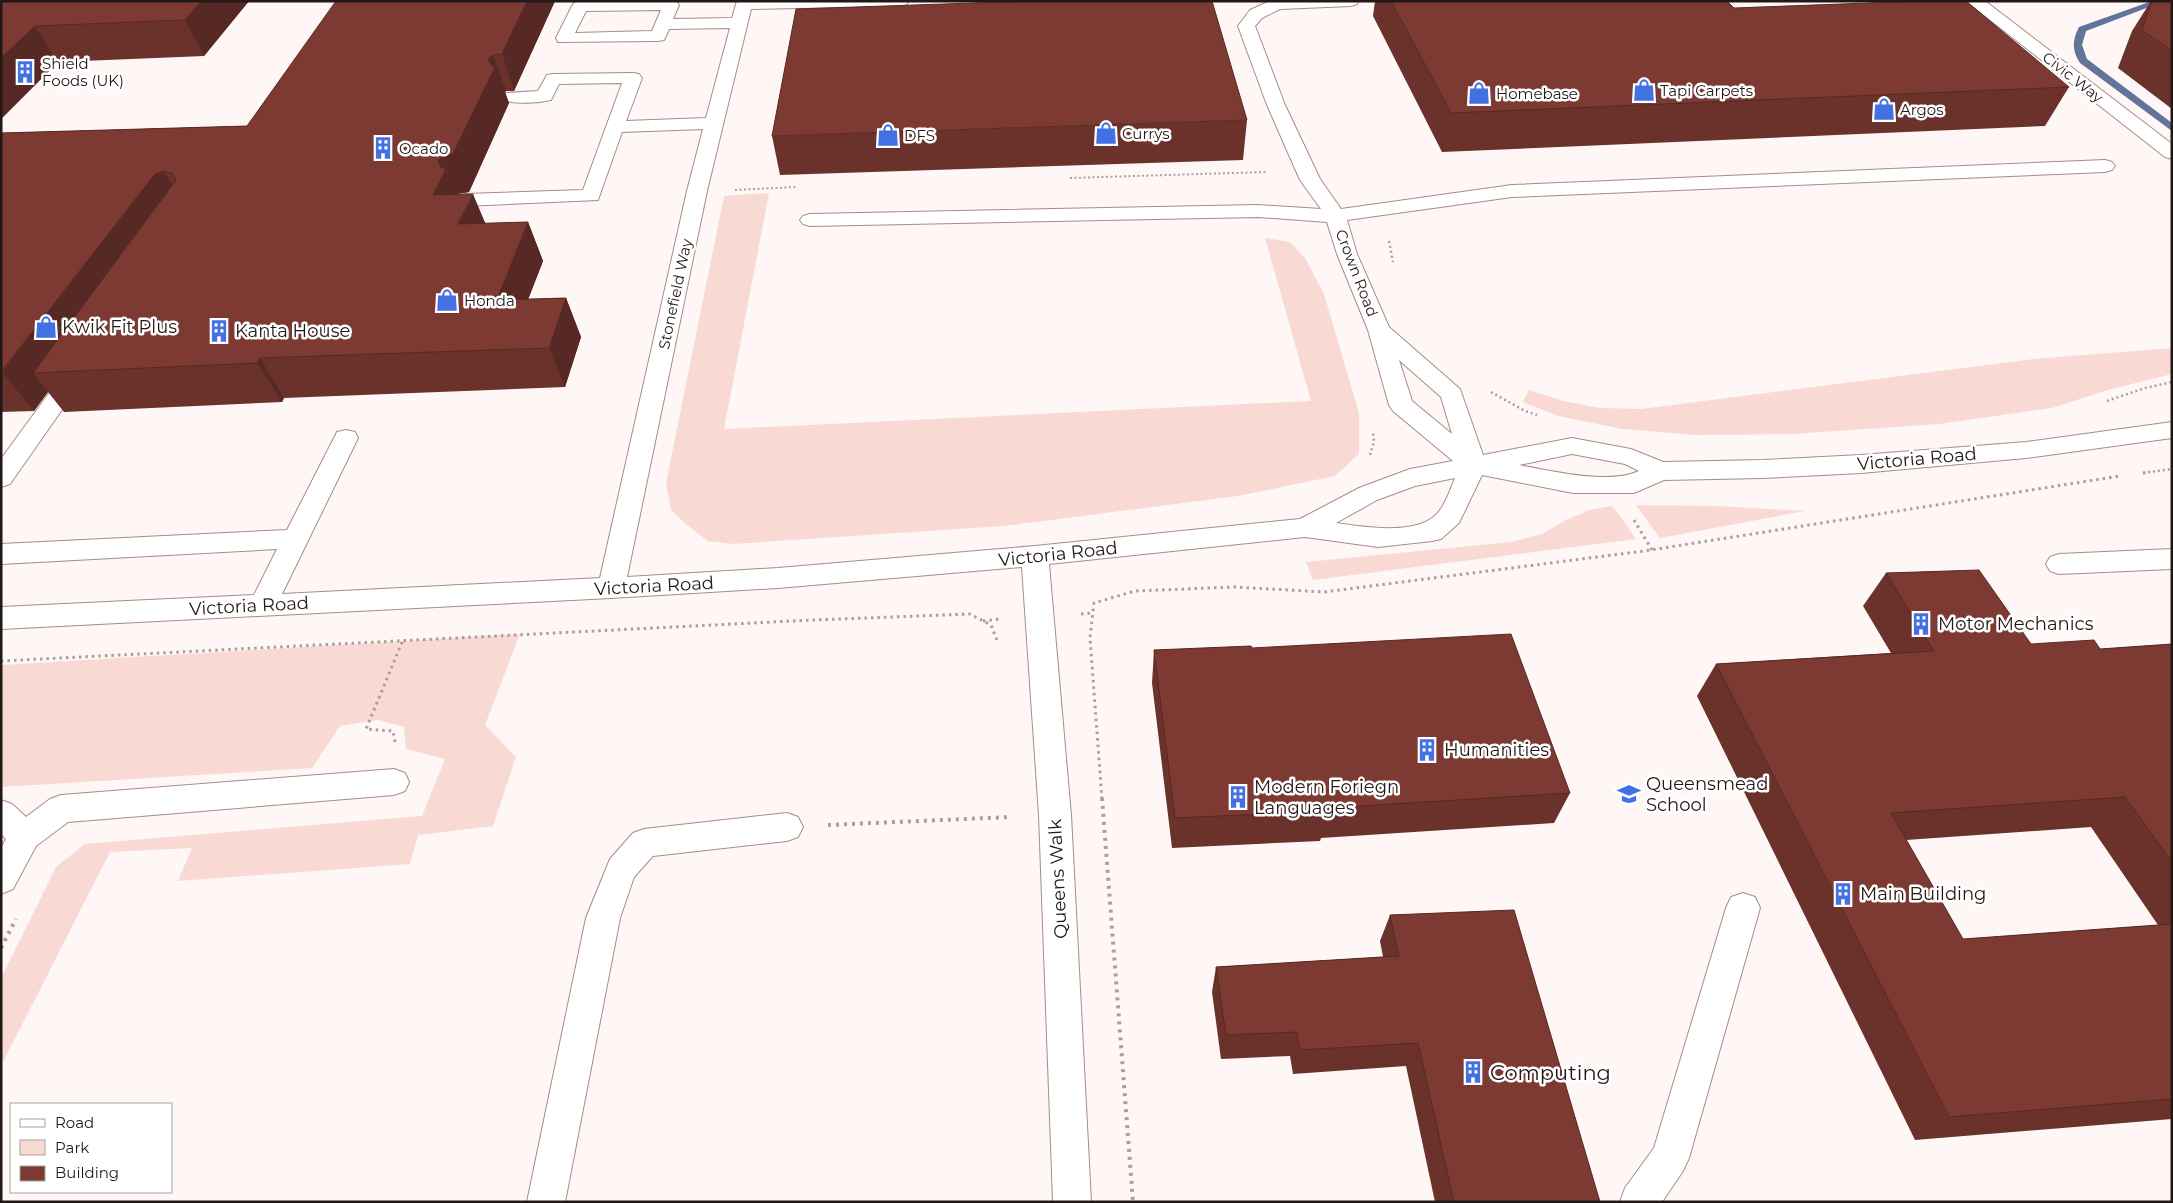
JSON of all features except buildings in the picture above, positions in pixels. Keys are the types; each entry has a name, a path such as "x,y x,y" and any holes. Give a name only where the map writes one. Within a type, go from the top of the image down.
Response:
{"street":[{"path":"658,37 671,5 580,6 564,38 658,37 743,9 812,3 901,1"},
{"path":"1261,6 1351,1"},
{"name":"Civic Way","path":"1974,1 2172,153"},
{"name":"Crown Road","path":"1261,6 1246,26 1252,44 1310,180 1336,216 1347,254 1379,330 1401,405 1474,465"},
{"name":"Stonefield Way","path":"611,588 697,191 743,9"},
{"path":"465,200 591,196 633,78 553,79 545,96 512,96"},
{"path":"614,127 714,123"},
{"path":"810,220 1258,211 1336,216 1512,191 2105,166"},
{"name":"Crown Road","path":"1379,330 1452,394 1474,465"},
{"path":"1,478 92,350"},
{"name":"Victoria Road","path":"1474,465 1573,484 1634,484 1660,471 1763,469 1871,463 2026,450 2172,430"},
{"path":"262,606 346,438"},
{"name":"Victoria Road","path":"1305,528 1368,494 1410,478 1572,446 1631,457 1660,471"},
{"name":"Victoria Road","path":"1,618 778,578 1035,556 1305,528 1378,538 1432,532 1450,516 1474,465"},
{"path":"1,554 296,539"},
{"name":"Queens Walk","path":"1035,556 1055,816 1072,1202"},
{"path":"2059,564 2172,559"},
{"path":"1,879 25,836 61,809 394,782"},
{"path":"1,814 25,836"},
{"path":"546,1202 603,918 621,869 644,844 787,827"},
{"path":"1639,1202 1670,1158 1743,908"}],"path":[{"path":"1067,178 1281,172 1310,180"},
{"path":"1233,173 1258,198 1258,211"},
{"path":"697,191 802,187"},
{"path":"2100,403 2145,388 2172,382"},
{"path":"1484,388 1525,411 1542,416"},
{"path":"1368,460 1374,442 1373,429"},
{"path":"2138,473 2172,469"},
{"path":"1133,1202 1090,638 1094,603 1135,591 1235,587 1324,592 1644,551 2122,476"},
{"path":"1,661 812,620 970,614 992,625 1000,648"},
{"path":"1009,808 1010,827"},
{"path":"787,827 1103,814"}],"green space":[{"path":"769,193 724,429 1311,401 1265,238 1290,242 1305,258 1324,294 1359,413 1359,454 1335,476 1238,496 1004,526 733,544 708,541 671,510 666,483 724,196"},
{"path":"2172,348 2172,374 2108,390 2052,408 1939,424 1793,434 1696,435 1622,429 1558,416 1523,402 1529,390 1563,401 1600,408 1641,409 2034,359"},
{"path":"1636,505 1715,506 1805,511 1660,538"},
{"path":"1611,506 1619,514 1636,539 1313,580 1306,562 1511,542 1542,534 1564,521 1589,510"},
{"path":"520,634 485,725 516,757 493,826 418,835 410,864 178,881 192,848 110,852 1,1066 1,978 56,867 85,844 422,816 445,759 406,749 404,727 378,720 340,726 312,768 1,787 1,665"}],"waterway":[{"path":"2161,1 2082,29 2078,41 2078,49 2083,61 2172,128"}],"place":[{"name":"Shield Foods (UK)","path":"25,72"},
{"name":"Tapi Carpets","path":"1644,90"},
{"name":"Homebase","path":"1479,93"},
{"name":"Argos","path":"1884,109"},
{"name":"Currys","path":"1106,133"},
{"name":"DFS","path":"888,135"},
{"name":"Ocado","path":"383,148"},
{"name":"Honda","path":"447,300"},
{"name":"Kwik Fit Plus","path":"46,327"},
{"name":"Kanta House","path":"219,331"},
{"name":"Motor Mechanics","path":"1921,624"},
{"name":"Humanities","path":"1427,750"},
{"name":"Queensmead School","path":"1629,794"},
{"name":"Modern Foriegn Languages","path":"1238,797"},
{"name":"Main Building","path":"1843,894"},
{"name":"Computing","path":"1473,1072"}]}
